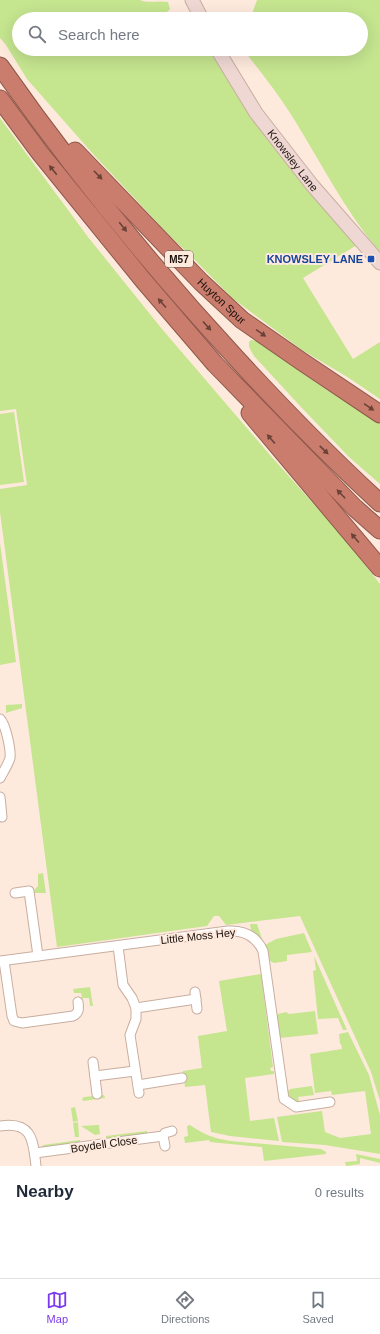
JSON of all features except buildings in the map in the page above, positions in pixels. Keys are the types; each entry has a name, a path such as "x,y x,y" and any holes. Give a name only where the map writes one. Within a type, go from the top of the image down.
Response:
{"highway":[{"name":"Huyton Spur","path":"3,70 87,164 202,282 242,320 380,414"},
{"name":"M57","path":"3,70 82,176 181,296 301,427 380,503"},
{"path":"0,99 40,153 128,262 215,364 355,508 380,530"},
{"path":"215,364 255,421 380,568"}],"main road":[{"path":"192,0 198,12"},
{"name":"Knowsley Lane","path":"222,56 256,113 312,185 380,263"}],"street":[{"path":"0,719 3,722 7,732 10,758 0,778"},
{"path":"0,797 2,817"},
{"path":"15,893 29,891 38,956"},
{"name":"Little Moss Hey","path":"2,961 234,930 247,933 261,946 264,956 284,1099 296,1107 330,1102"},
{"path":"118,946 123,985 132,998 136,1008 136,1019 130,1035 138,1089 182,1078"},
{"path":"2,961 14,1021 22,1023 73,1016 79,1010 78,1002"},
{"path":"136,1008 195,996 197,1009"},
{"path":"93,1062 97,1094"},
{"path":"95,1076 136,1071"},
{"path":"0,1126 14,1125 24,1130 31,1137 36,1166"},
{"name":"Boydell Close","path":"34,1153 163,1136 165,1133 172,1131"},
{"path":"163,1136 165,1146"}],"green space":[{"path":"0,0 161,1 168,2 170,9 167,12 12,12 12,55 0,38"},
{"path":"257,0 380,0 380,252 367,236 344,202 285,105 248,56 368,56 368,12 253,12"},
{"path":"13,56 214,56 237,93 357,245 303,278 353,359 380,342 380,399 349,378 302,350 232,298 169,235 93,154 27,79"},
{"path":"0,118 88,237 162,329 270,455 344,538 380,584 380,1101 371,1072 300,916 226,925 219,916 214,916 207,926 57,947 0,512 0,489 27,485 16,409 0,411"},
{"path":"251,340 258,341 327,390 380,424 380,484 349,457 254,356 249,347 249,342"},
{"path":"14,412 24,482 0,485 0,414"},
{"path":"0,543 16,662 0,665"},
{"path":"22,704 22,708 6,713 6,705"},
{"path":"43,873 46,893 34,893 34,890 38,886 38,874"},
{"path":"250,924 257,924 262,939 251,930"},
{"path":"304,933 312,952 287,955 287,961 274,963 270,961 265,945 276,939"},
{"path":"314,956 347,1030 343,1030 338,1018 318,1019 313,971 316,970"},
{"path":"261,974 273,1067 270,1068 271,1071 274,1071 274,1074 245,1078 250,1121 274,1118 279,1141 230,1136 211,1132 205,1085 185,1087 183,1071 202,1068 198,1036 227,1031 219,981"},
{"path":"90,987 93,1006 90,1006 89,998 82,998 81,993 74,993 73,989"},
{"path":"315,1011 318,1034 280,1038 278,1014 286,1012 289,1014"},
{"path":"348,1032 369,1075 380,1115 380,1154 325,1145 282,1142 277,1117 322,1111 325,1132 340,1138 371,1134 365,1091 332,1095 331,1091 315,1093 310,1054 342,1049 339,1034"},
{"path":"312,1086 314,1095 298,1097 299,1101 297,1103 288,1096 287,1092 290,1089"},
{"path":"104,1095 105,1098 83,1101 82,1099 84,1097"},
{"path":"75,1107 78,1121 73,1122 71,1108"},
{"path":"78,1122 79,1137 75,1137 73,1123"},
{"path":"99,1125 100,1134 95,1135 81,1126"},
{"path":"190,1125 205,1134 224,1140 321,1149 326,1152 326,1154 264,1161 262,1147 210,1142 209,1140 185,1143 184,1137 188,1136 187,1126"},
{"path":"147,1131 147,1134 106,1140 106,1136"},
{"path":"80,1140 80,1143 42,1147 43,1145"},
{"path":"356,1154 380,1159 380,1163 360,1158 360,1164 346,1166 345,1162 357,1161"}],"place":[{"name":"KNOWSLEY LANE","path":"371,259"}]}
